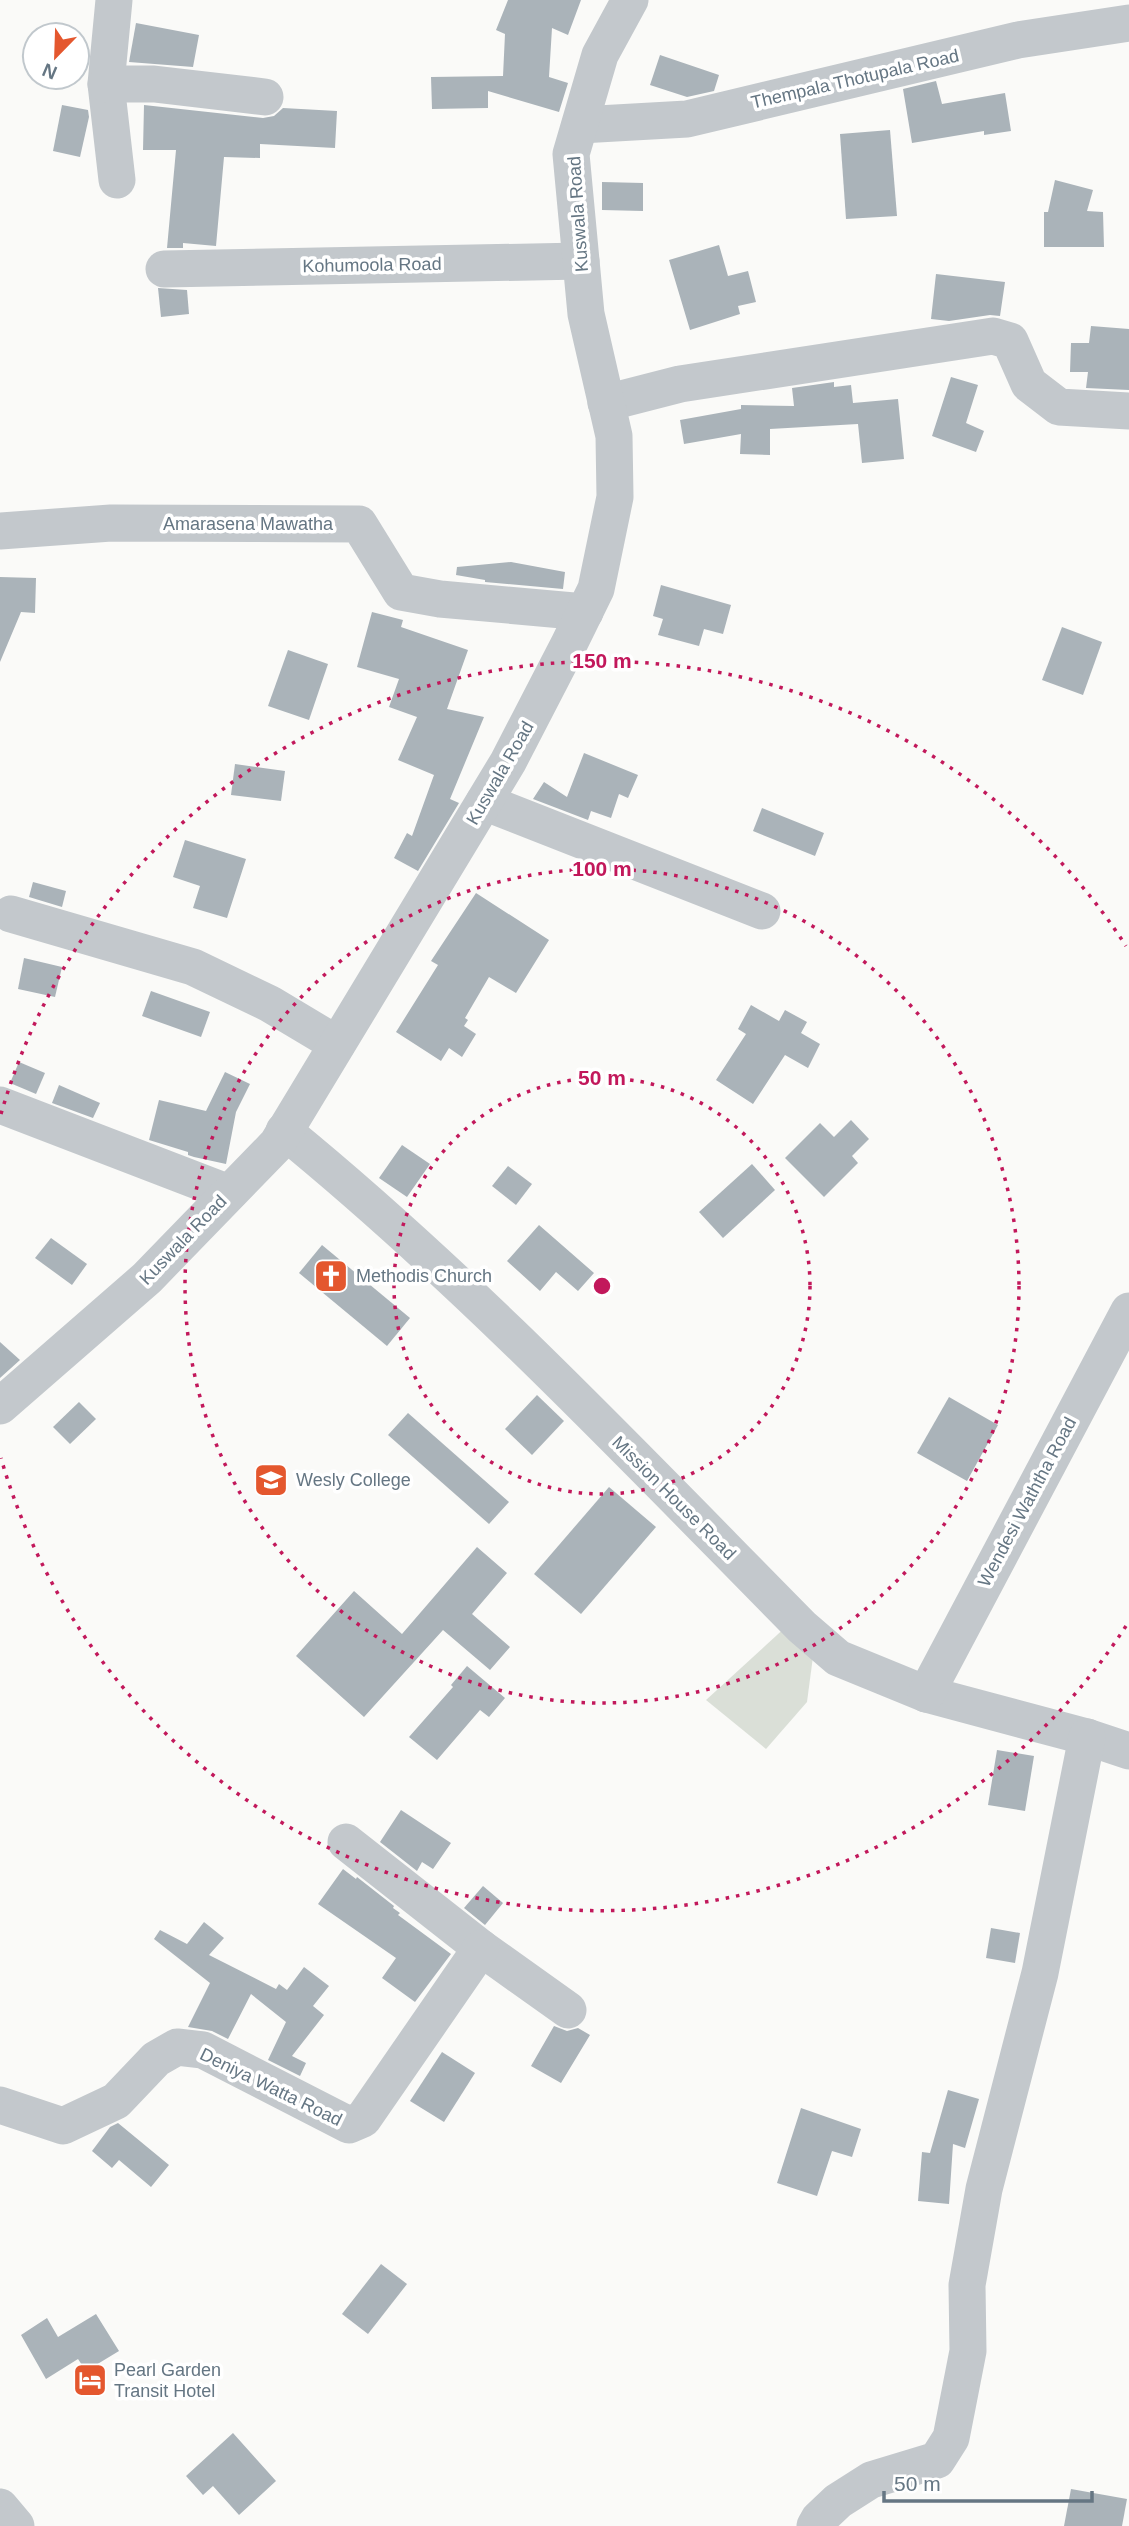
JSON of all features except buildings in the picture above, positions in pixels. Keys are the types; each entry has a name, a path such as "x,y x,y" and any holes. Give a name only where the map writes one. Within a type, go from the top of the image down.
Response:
{"street":[{"path":"114,0 106,84 117,180"},
{"name":"Kuswala Road","path":"0,1406 147,1278 277,1143 508,762 596,589 615,497 614,436 586,314 571,154 600,55 630,0"},
{"name":"Thempala Thotupala Road","path":"580,125 687,119 1018,40 1129,23"},
{"path":"106,84 154,84 265,97"},
{"name":"Kohumoola Road","path":"164,270 581,261"},
{"path":"606,403 680,384 993,336 1010,341 1028,384 1059,407 1129,411"},
{"name":"Amarasena Mawatha","path":"0,531 111,523 359,524 401,592 440,599 585,612"},
{"path":"484,802 762,911"},
{"path":"11,914 193,967 270,1004 337,1044"},
{"path":"0,1105 229,1193"},
{"name":"Mission House Road","path":"284,1131 345,1181 527,1349 802,1627 838,1658 926,1694 1087,1737 1129,1751"},
{"name":"Wendesi Waththa Road","path":"926,1694 1129,1311"},
{"path":"815,2526 838,2501 871,2480 937,2460 951,2438 968,2351 967,2285 984,2189 1040,1973 1087,1737"},
{"path":"346,1842 481,1948 568,2010"},
{"name":"Deniya Watta Road","path":"0,2105 63,2126 116,2101 156,2059 177,2047 203,2050 349,2125 363,2119 481,1948"},
{"path":"0,2507 16,2526"}],"shaded area":[{"path":"789,1624 814,1649 807,1702 766,1749 706,1700"}],"place":[{"name":"Methodis Church","path":"331,1276"},
{"name":"Wesly College","path":"271,1480"},
{"name":"Pearl Garden Transit Hotel","path":"90,2380"}]}
